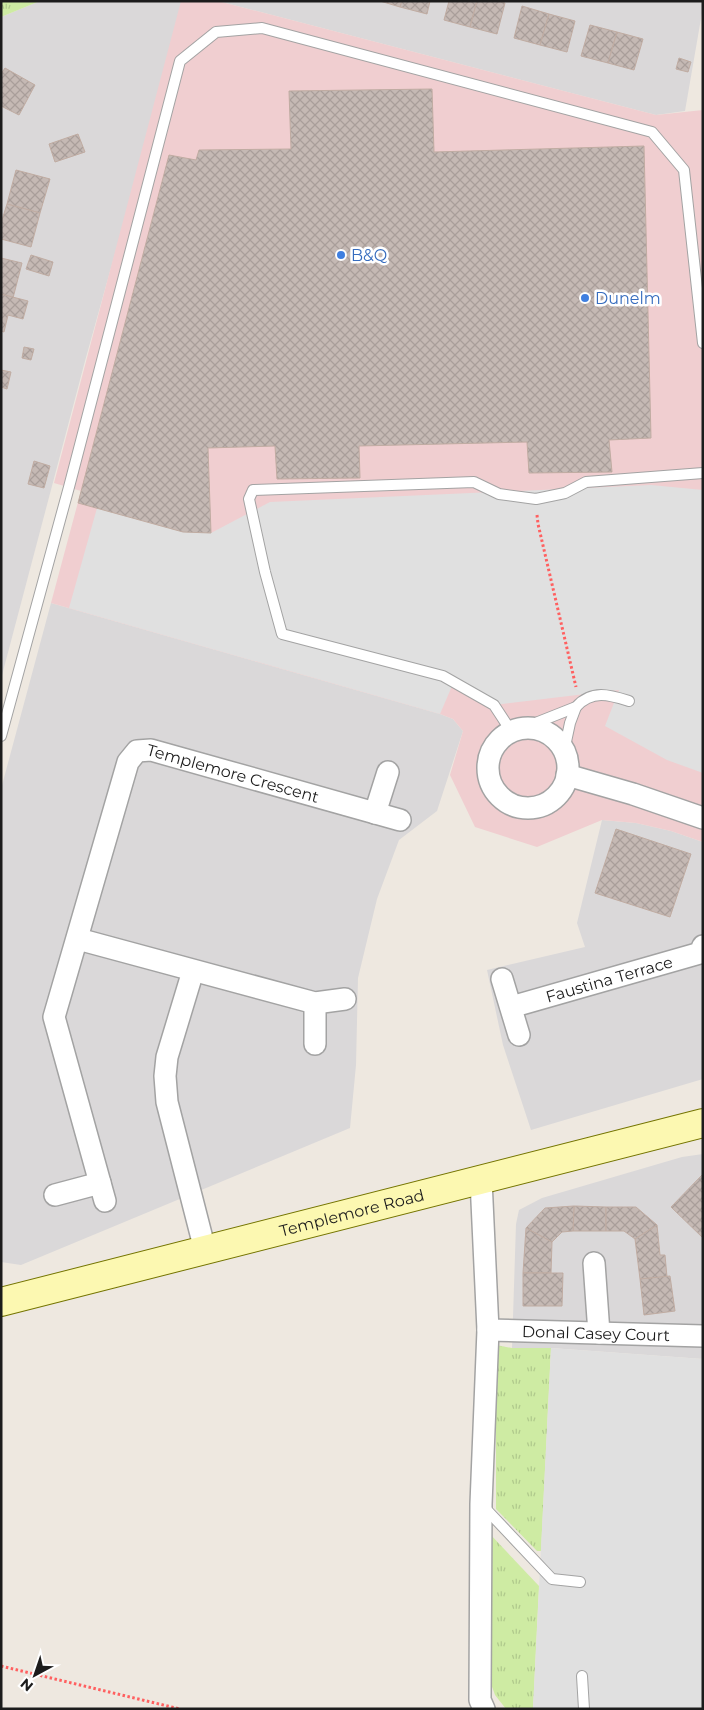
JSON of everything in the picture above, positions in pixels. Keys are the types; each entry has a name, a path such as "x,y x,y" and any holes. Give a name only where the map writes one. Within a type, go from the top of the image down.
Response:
{"main road":[{"name":"Templemore Road","path":"1,1302 703,1123"}],"street":[{"path":"536,728 547,733 557,741 564,751 567,775 562,788 554,799 542,806 528,808 514,806 503,799 494,789 488,776 488,762 492,750 500,738 518,729 536,728"},
{"name":"Templemore Crescent","path":"55,1195 102,1192 54,1017 128,762 137,751 151,750 400,820"},
{"path":"375,813 388,772"},
{"path":"567,775 633,794 703,818"},
{"path":"78,939 315,1003 345,999"},
{"name":"Faustina Terrace","path":"511,1007 700,953 703,946"},
{"path":"193,971 167,1057 165,1076 167,1102 205,1250"},
{"path":"502,979 519,1035"},
{"path":"315,1003 315,1044"},
{"path":"481,1180 488,1330 481,1504 480,1700 484,1709"},
{"path":"594,1263 599,1333"},
{"name":"Donal Casey Court","path":"488,1330 703,1336"}],"lane":[{"path":"1,736 69,487 180,61 216,32 262,28 652,132 684,170 703,343"},
{"path":"629,701 609,694 592,696 578,705 518,729 494,705 443,676 282,634 265,572 249,499 254,490 474,482 499,494 536,499 566,493 586,482 703,473"},
{"path":"564,751 570,723 578,705"},
{"path":"481,1504 552,1579 580,1582"},
{"path":"582,1676 584,1709"}],"path":[{"path":"536,499 538,524 578,705"},
{"path":"1,1666 180,1709"}],"shaded area":[{"path":"40,1 182,1 157,103 85,361 1,679 1,17"},
{"path":"181,1 218,1 656,115 703,110 703,842 671,831 636,823 602,820 537,847 475,827 450,775 463,731 453,719 51,603 81,491 54,483"},
{"path":"218,1 703,1 703,7 685,111 656,115"},
{"path":"651,485 703,490 703,773 667,760 605,726 619,690 494,705 455,679 440,714 69,608 97,508 211,533 270,502"},
{"path":"51,603 440,714 453,719 463,731 437,811 399,840 377,899 358,978 356,1065 350,1128 21,1265 1,1262 1,789"},
{"path":"602,820 636,823 671,831 703,842 703,1079 531,1130 503,1045 487,970 585,947 577,923"},
{"path":"703,1154 703,1359 551,1348 512,1348 516,1224 519,1210 542,1198 682,1157"},
{"path":"551,1348 703,1359 703,1709 533,1709"}],"green space":[{"path":"1,1 40,1 1,17"},
{"path":"496,1345 512,1348 551,1348 541,1551 537,1551 496,1509"},
{"path":"489,1533 539,1586 533,1709 506,1709 495,1695 490,1681"}],"building":[{"path":"380,1 402,1 400,7"},
{"path":"402,1 430,1 427,14 400,7"},
{"path":"449,1 477,1 470,27 444,20"},
{"path":"477,1 499,1 505,3 497,34 470,27"},
{"path":"522,6 549,14 540,45 514,38"},
{"path":"549,14 575,21 567,52 540,45"},
{"path":"590,25 617,32 608,63 581,56"},
{"path":"617,32 643,39 634,70 608,63"},
{"path":"679,58 691,62 688,72 676,69"},
{"path":"5,68 35,85 19,115 1,106 1,74"},
{"path":"432,89 434,152 644,146 651,438 609,440 612,472 529,473 527,442 359,446 360,478 277,479 275,446 208,448 211,533 183,532 78,503 169,155 196,160 199,150 291,149 289,91"},
{"path":"78,134 85,152 55,162 49,144"},
{"path":"16,170 50,179 40,213 7,204"},
{"path":"7,204 40,213 31,247 1,239 1,223"},
{"path":"31,255 53,262 49,276 26,269"},
{"path":"1,258 22,263 13,298 1,294"},
{"path":"1,294 28,301 23,319 8,315 4,332 1,331"},
{"path":"24,347 34,349 31,360 22,358"},
{"path":"1,370 11,372 7,389 1,387"},
{"path":"34,461 50,466 44,488 28,484"},
{"path":"616,829 691,854 670,917 595,893"},
{"path":"703,1176 703,1238 671,1207"},
{"path":"574,1206 606,1207 606,1231 573,1231"},
{"path":"574,1206 573,1231 562,1232 552,1242 526,1228 545,1208"},
{"path":"606,1207 636,1207 657,1225 635,1239 624,1231 606,1231"},
{"path":"657,1225 660,1255 665,1255 667,1277 640,1279 635,1239"},
{"path":"526,1228 552,1242 551,1273 523,1273"},
{"path":"523,1273 563,1273 562,1306 523,1306"},
{"path":"670,1276 675,1311 644,1315 640,1279"}],"place":[{"name":"B&Q","path":"341,255"},
{"name":"Dunelm","path":"585,298"}]}
